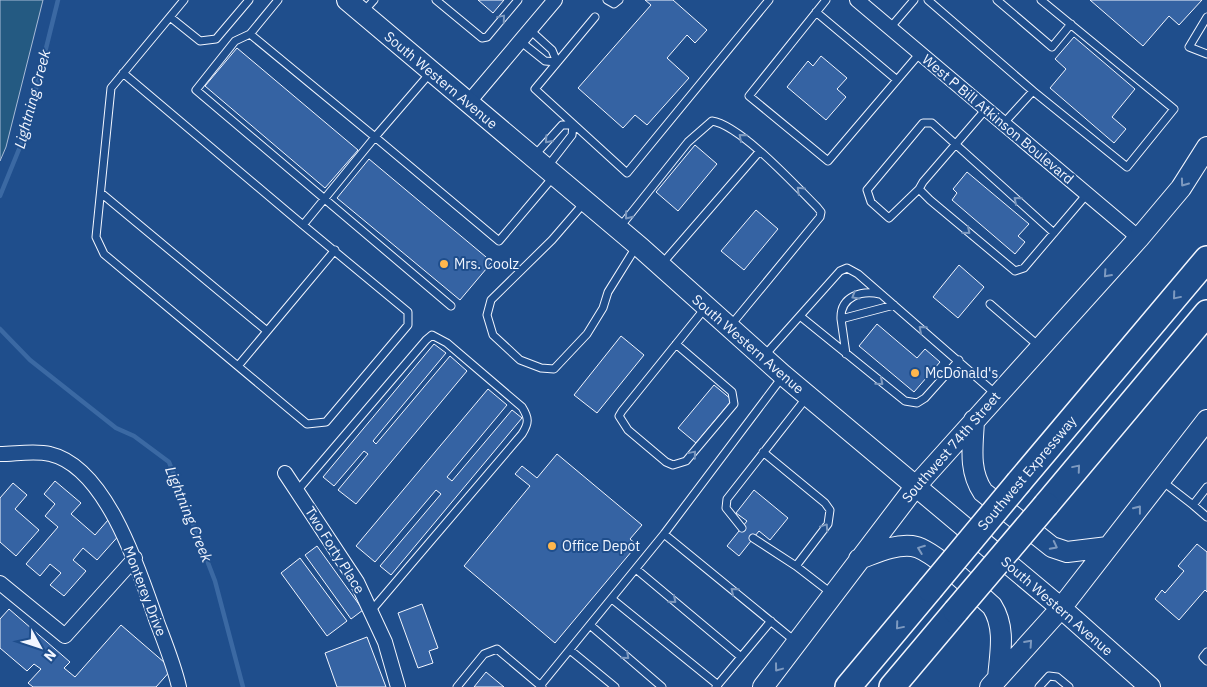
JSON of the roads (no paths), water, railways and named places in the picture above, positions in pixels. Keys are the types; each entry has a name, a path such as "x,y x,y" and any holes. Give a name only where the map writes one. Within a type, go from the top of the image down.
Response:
{"highway":[{"name":"Southwest Expressway","path":"848,687 1207,259"},
{"path":"892,687 1207,313"}],"main road":[{"name":"South Western Avenue","path":"347,0 368,7 431,71 637,244 763,358 1061,608 1146,686"},
{"name":"Southwest 74th Street","path":"763,687 915,487 1139,238 1181,188 1207,147"},
{"path":"974,420 973,474 983,492 1052,547 1067,552 1108,547"},
{"path":"994,683 1061,608 1207,420"},
{"path":"859,559 899,546 913,546 930,552 992,606 999,617 1002,630 994,683"}],"street":[{"path":"468,103 555,0"},
{"name":"West P Bill Atkinson Boulevard","path":"857,0 1139,238"},
{"name":"Monterey Drive","path":"0,454 50,454 70,463 106,501 135,558 177,685"},
{"name":"Two Forty Place","path":"285,473 357,582 385,642 398,687"},
{"path":"0,583 65,636 135,558"}],"lane":[{"path":"123,72 408,312 408,325 326,422 307,424 104,254 96,237 111,88 123,72 184,0"},
{"path":"170,17 200,41 216,39 249,0"},
{"path":"436,0 479,36 487,37 518,0"},
{"path":"606,0 614,4 619,0"},
{"path":"595,17 535,89 573,125 629,172 769,0"},
{"path":"826,0 750,96 828,161 920,53"},
{"path":"890,28 914,0"},
{"path":"928,0 1033,91 1127,167 1174,109 1041,0"},
{"path":"997,0 1052,47 1071,24"},
{"path":"274,2 250,34 236,41 196,90 451,306"},
{"path":"816,12 897,80"},
{"path":"1207,17 1188,47 1207,54"},
{"path":"250,34 499,241 545,167 572,135 573,125"},
{"path":"525,35 545,61 557,62"},
{"path":"525,35 552,50 557,62"},
{"path":"303,224 431,71"},
{"path":"1004,124 1033,91"},
{"path":"986,109 953,144 919,189 889,218 871,202 866,190 923,123 932,123 953,144 1054,233"},
{"path":"618,229 688,142 712,121 722,123 733,130 759,152 821,212 820,217 730,328"},
{"path":"545,167 562,125 573,125"},
{"path":"660,265 759,152"},
{"path":"919,189 1015,271 1024,268 1087,194"},
{"path":"101,193 267,331"},
{"path":"585,201 552,240 491,300 487,315 493,335 520,360 541,368 554,369 588,334 603,308 608,292 637,244"},
{"path":"238,366 334,250"},
{"path":"763,358 840,271 847,268 858,274 883,295 997,395"},
{"path":"846,354 841,319 844,305 857,293 866,292 883,295"},
{"path":"990,304 1040,347"},
{"path":"841,319 894,305"},
{"path":"676,344 732,392 734,404 686,461 673,465 666,462 628,430 619,416 676,344 706,307"},
{"path":"800,316 899,398 916,403 925,398 959,360"},
{"path":"297,491 432,335 448,343 522,407 528,417 528,425 522,434 370,611"},
{"path":"457,687 484,654 497,649 541,686 664,534 783,375"},
{"path":"742,528 726,508 727,499 808,396"},
{"path":"763,452 825,503 830,510 828,524 796,566"},
{"path":"1160,479 1207,517"},
{"path":"1193,505 1207,487"},
{"path":"664,534 797,642"},
{"path":"753,538 796,566 833,595"},
{"path":"636,569 741,657"},
{"path":"612,598 717,686 771,621"},
{"path":"590,625 662,687"},
{"path":"570,650 616,687"},
{"path":"1207,652 1202,657 1207,661"},
{"path":"1039,687 1049,676 1057,677 1069,687"}],"waterway":[{"name":"Lightning Creek","path":"0,196 24,137 58,0"},
{"name":"Lightning Creek","path":"0,329 30,360 116,428 134,436 169,462 215,581 243,687"}],"place":[{"name":"Mrs. Coolz","path":"444,264"},
{"name":"McDonald's","path":"915,373"},
{"name":"Office Depot","path":"552,546"}]}
